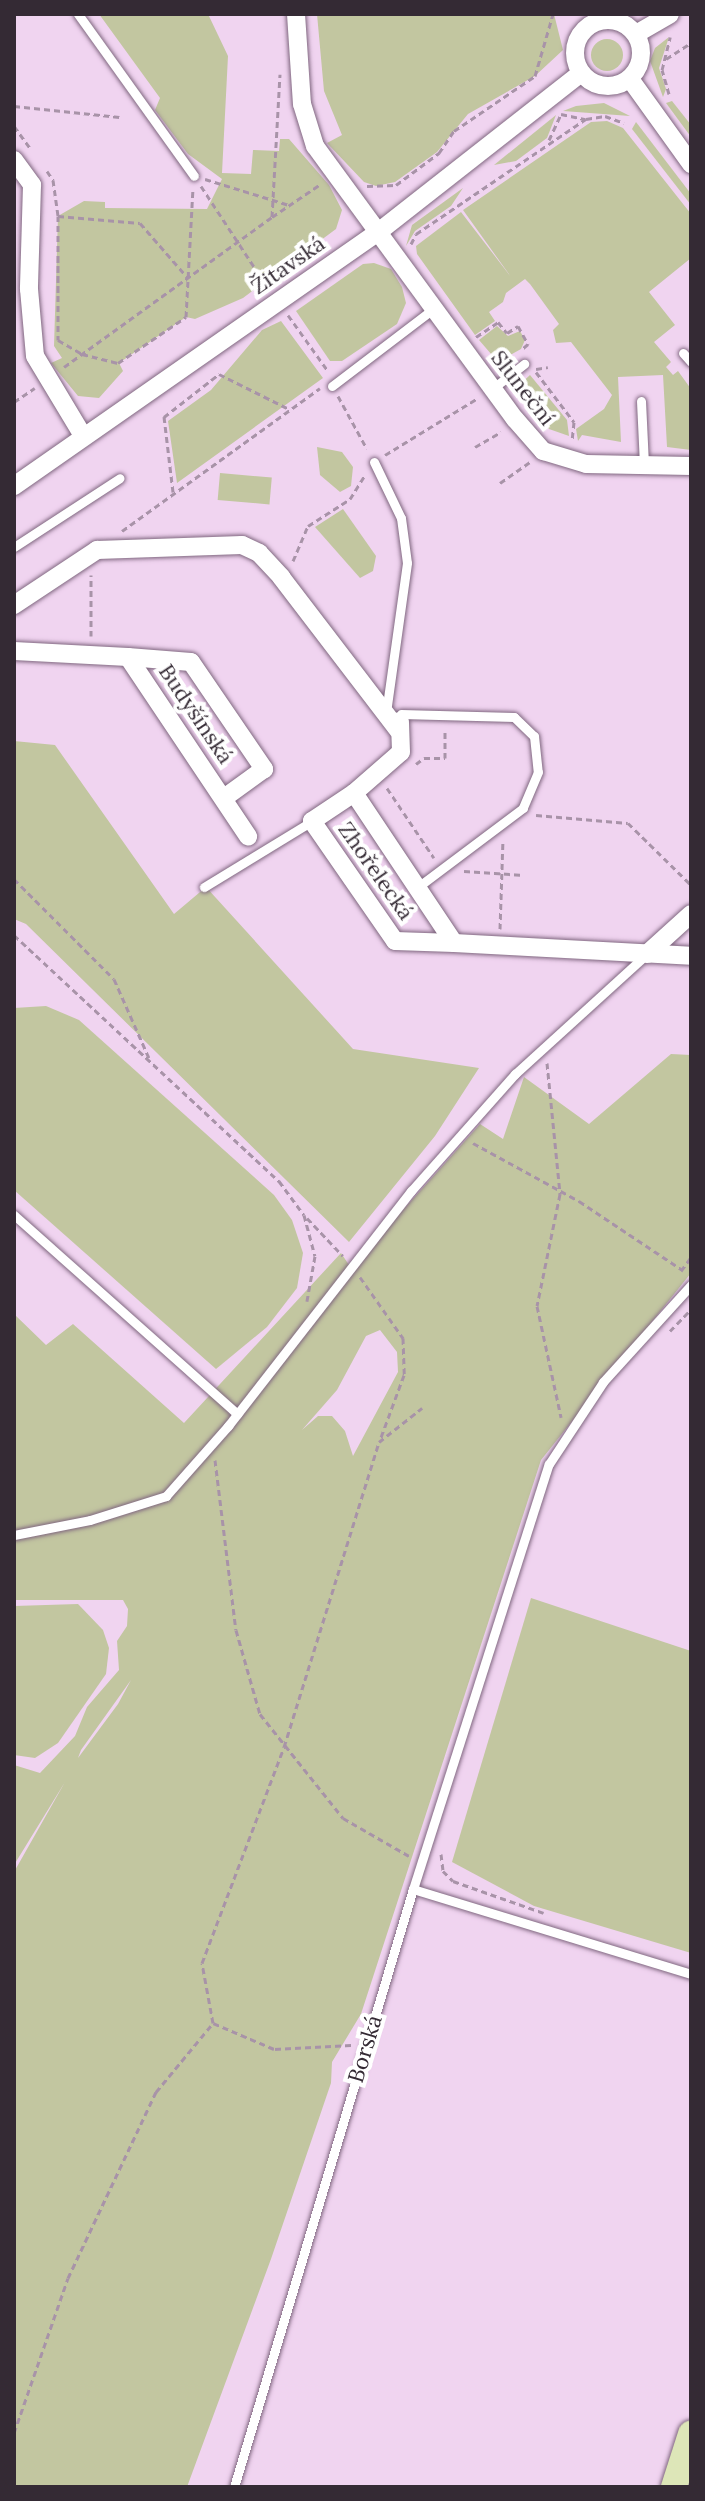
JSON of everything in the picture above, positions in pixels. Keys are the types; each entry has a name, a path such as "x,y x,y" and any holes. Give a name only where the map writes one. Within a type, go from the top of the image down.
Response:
{"main road":[{"path":"674,2487 691,2434"}],"street":[{"path":"636,34 670,14"},
{"name":"Sluneční","path":"294,19 302,104 315,146 492,389 543,451 586,464 691,466"},
{"path":"612,20 636,34 641,61 630,79 607,87 581,73 575,49 583,21 612,20"},
{"name":"Žitavská","path":"14,486 377,233 581,73"},
{"path":"630,79 691,164"},
{"path":"14,160 32,185 29,289 35,356 83,436"},
{"path":"14,605 97,550 242,545 259,553 281,577 395,719"},
{"name":"Budyšínská","path":"14,651 191,662 264,769 224,798"},
{"name":"Budyšínská","path":"128,657 248,836"},
{"name":"Zhořelecká","path":"395,719 401,752 354,793 312,821 395,941 691,956"},
{"name":"Zhořelecká","path":"354,793 419,886 454,943"},
{"path":"647,954 691,914"}],"lane":[{"path":"78,14 194,176"},
{"path":"334,385 433,309"},
{"path":"683,353 691,362"},
{"path":"492,389 524,364"},
{"path":"641,401 644,465"},
{"path":"374,462 401,518 407,563 395,719"},
{"path":"14,547 120,478"},
{"name":"Zhořelecká","path":"395,719 445,715 514,717 534,736 538,772 517,814 419,886"},
{"path":"204,887 312,821"},
{"path":"14,1535 90,1520 166,1496 212,1445 458,1137 544,1047 647,954"},
{"path":"14,1215 237,1414"},
{"name":"Borská","path":"234,2487 413,1889 549,1464 603,1382 687,1284"},
{"path":"413,1889 691,1974"}],"path":[{"path":"365,186 396,185 439,153 454,131 535,76 553,14"},
{"path":"669,94 662,70 670,33"},
{"path":"666,59 691,43"},
{"path":"272,217 280,69"},
{"path":"14,106 119,117"},
{"path":"548,143 561,114 586,119 605,116 624,123"},
{"path":"410,247 416,234 586,119"},
{"path":"14,126 38,158"},
{"path":"45,169 53,180 58,216 58,340 82,354 118,363 186,317 194,176"},
{"path":"194,176 289,205"},
{"path":"194,176 262,279"},
{"path":"14,402 325,181"},
{"path":"58,216 140,223 188,278"},
{"path":"288,315 334,385 374,462"},
{"path":"471,340 498,322 507,333 518,326 528,344 518,353"},
{"path":"534,369 574,422 572,441"},
{"path":"173,492 164,417 219,374 289,409"},
{"path":"91,655 91,572 100,559 97,550 289,409 334,385"},
{"path":"281,577 308,526 350,499 374,462 492,389"},
{"path":"475,447 504,430"},
{"path":"564,438 580,443"},
{"path":"500,483 534,460"},
{"path":"411,768 424,758 445,758 445,715"},
{"path":"398,777 386,787 442,869 524,875"},
{"path":"517,814 628,823 691,885"},
{"path":"499,944 504,826"},
{"path":"14,879 114,979 150,1062"},
{"path":"14,935 279,1181 304,1215 352,1266 403,1338 404,1375 379,1442 284,1747 202,1963 213,2023 156,2092 68,2278 14,2433"},
{"path":"544,1047 560,1194 537,1306 566,1438"},
{"path":"458,1137 499,1154 681,1269 687,1284"},
{"path":"304,1215 315,1256 306,1304"},
{"path":"681,1269 691,1257"},
{"path":"659,1343 691,1309"},
{"path":"379,1442 422,1408"},
{"path":"212,1445 236,1630 260,1714 343,1818 423,1864"},
{"path":"444,1843 443,1871 453,1881 544,1913"},
{"path":"213,2023 274,2049 366,2045"}],"green space":[{"path":"99,14 208,14 228,56 222,173 251,174 253,150 279,151 280,139 289,139 329,185 342,210 336,229 243,298 195,319 186,317 119,363 123,371 99,398 78,396 51,363 62,358 54,346 58,216 84,201 105,202 105,208 207,209 222,179 188,154 155,110 160,98"},
{"path":"317,14 554,14 563,50 535,76 468,114 437,152 395,182 376,186 364,182 327,143 342,135 324,91"},
{"path":"669,37 659,68 666,89 663,97 650,61 655,48"},
{"path":"607,39 618,44 623,55 618,66 607,71 596,66 591,55 596,44"},
{"path":"672,101 691,125 691,137 666,103"},
{"path":"604,103 630,116 563,111 576,106"},
{"path":"556,115 547,138 516,161 494,165"},
{"path":"607,121 623,128 691,214 691,258 649,292 675,325 654,342 671,362 666,367 673,375 678,371 691,389 691,450 667,447 663,375 618,377 621,442 582,435 578,441 576,429 604,409 612,395 571,342 556,343 553,330 559,324 530,284 525,279 506,293 503,302 489,312 495,321 475,335 417,254 416,246 461,212 511,277 463,210 591,122"},
{"path":"636,122 691,194 691,205 632,129"},
{"path":"463,188 451,206 415,231 406,246 412,225"},
{"path":"374,263 391,269 402,287 406,303 397,324 342,361 330,361 296,311 363,264"},
{"path":"281,321 323,378 177,483 168,421 211,390 262,330"},
{"path":"497,326 508,336 520,331 525,340 521,349 498,362 479,340"},
{"path":"530,375 567,420 569,436 549,429 519,393 518,386"},
{"path":"317,447 342,452 353,467 351,486 340,492 320,475"},
{"path":"220,473 272,478 269,504 218,500"},
{"path":"343,509 376,556 373,571 360,578 315,527"},
{"path":"14,741 55,745 174,914 206,887 353,1049 479,1068 435,1136 349,1242 26,924 14,919"},
{"path":"46,1006 79,1020 274,1195 292,1220 303,1253 297,1288 267,1327 216,1369 14,1190 14,1008"},
{"path":"671,1054 691,1055 691,1273 541,1460 361,2014 332,2062 331,2083 271,2259 187,2487 14,2487 14,1872 65,1782 14,1865 14,1765 40,1773 75,1736 87,1707 119,1670 117,1641 127,1626 128,1609 123,1600 14,1600 14,1314 46,1345 73,1324 184,1423 341,1253 351,1268 480,1124 503,1139 524,1077 589,1124","holes":["380,1330 397,1352 398,1372 353,1456 345,1431 332,1416 318,1416 302,1430 337,1390 366,1336","131,1680 118,1704 78,1758 81,1750"]},
{"path":"531,1598 691,1651 691,1953 534,1906 452,1862"},
{"path":"78,1604 103,1630 109,1648 106,1674 58,1743 35,1758 14,1755 14,1606"}]}
